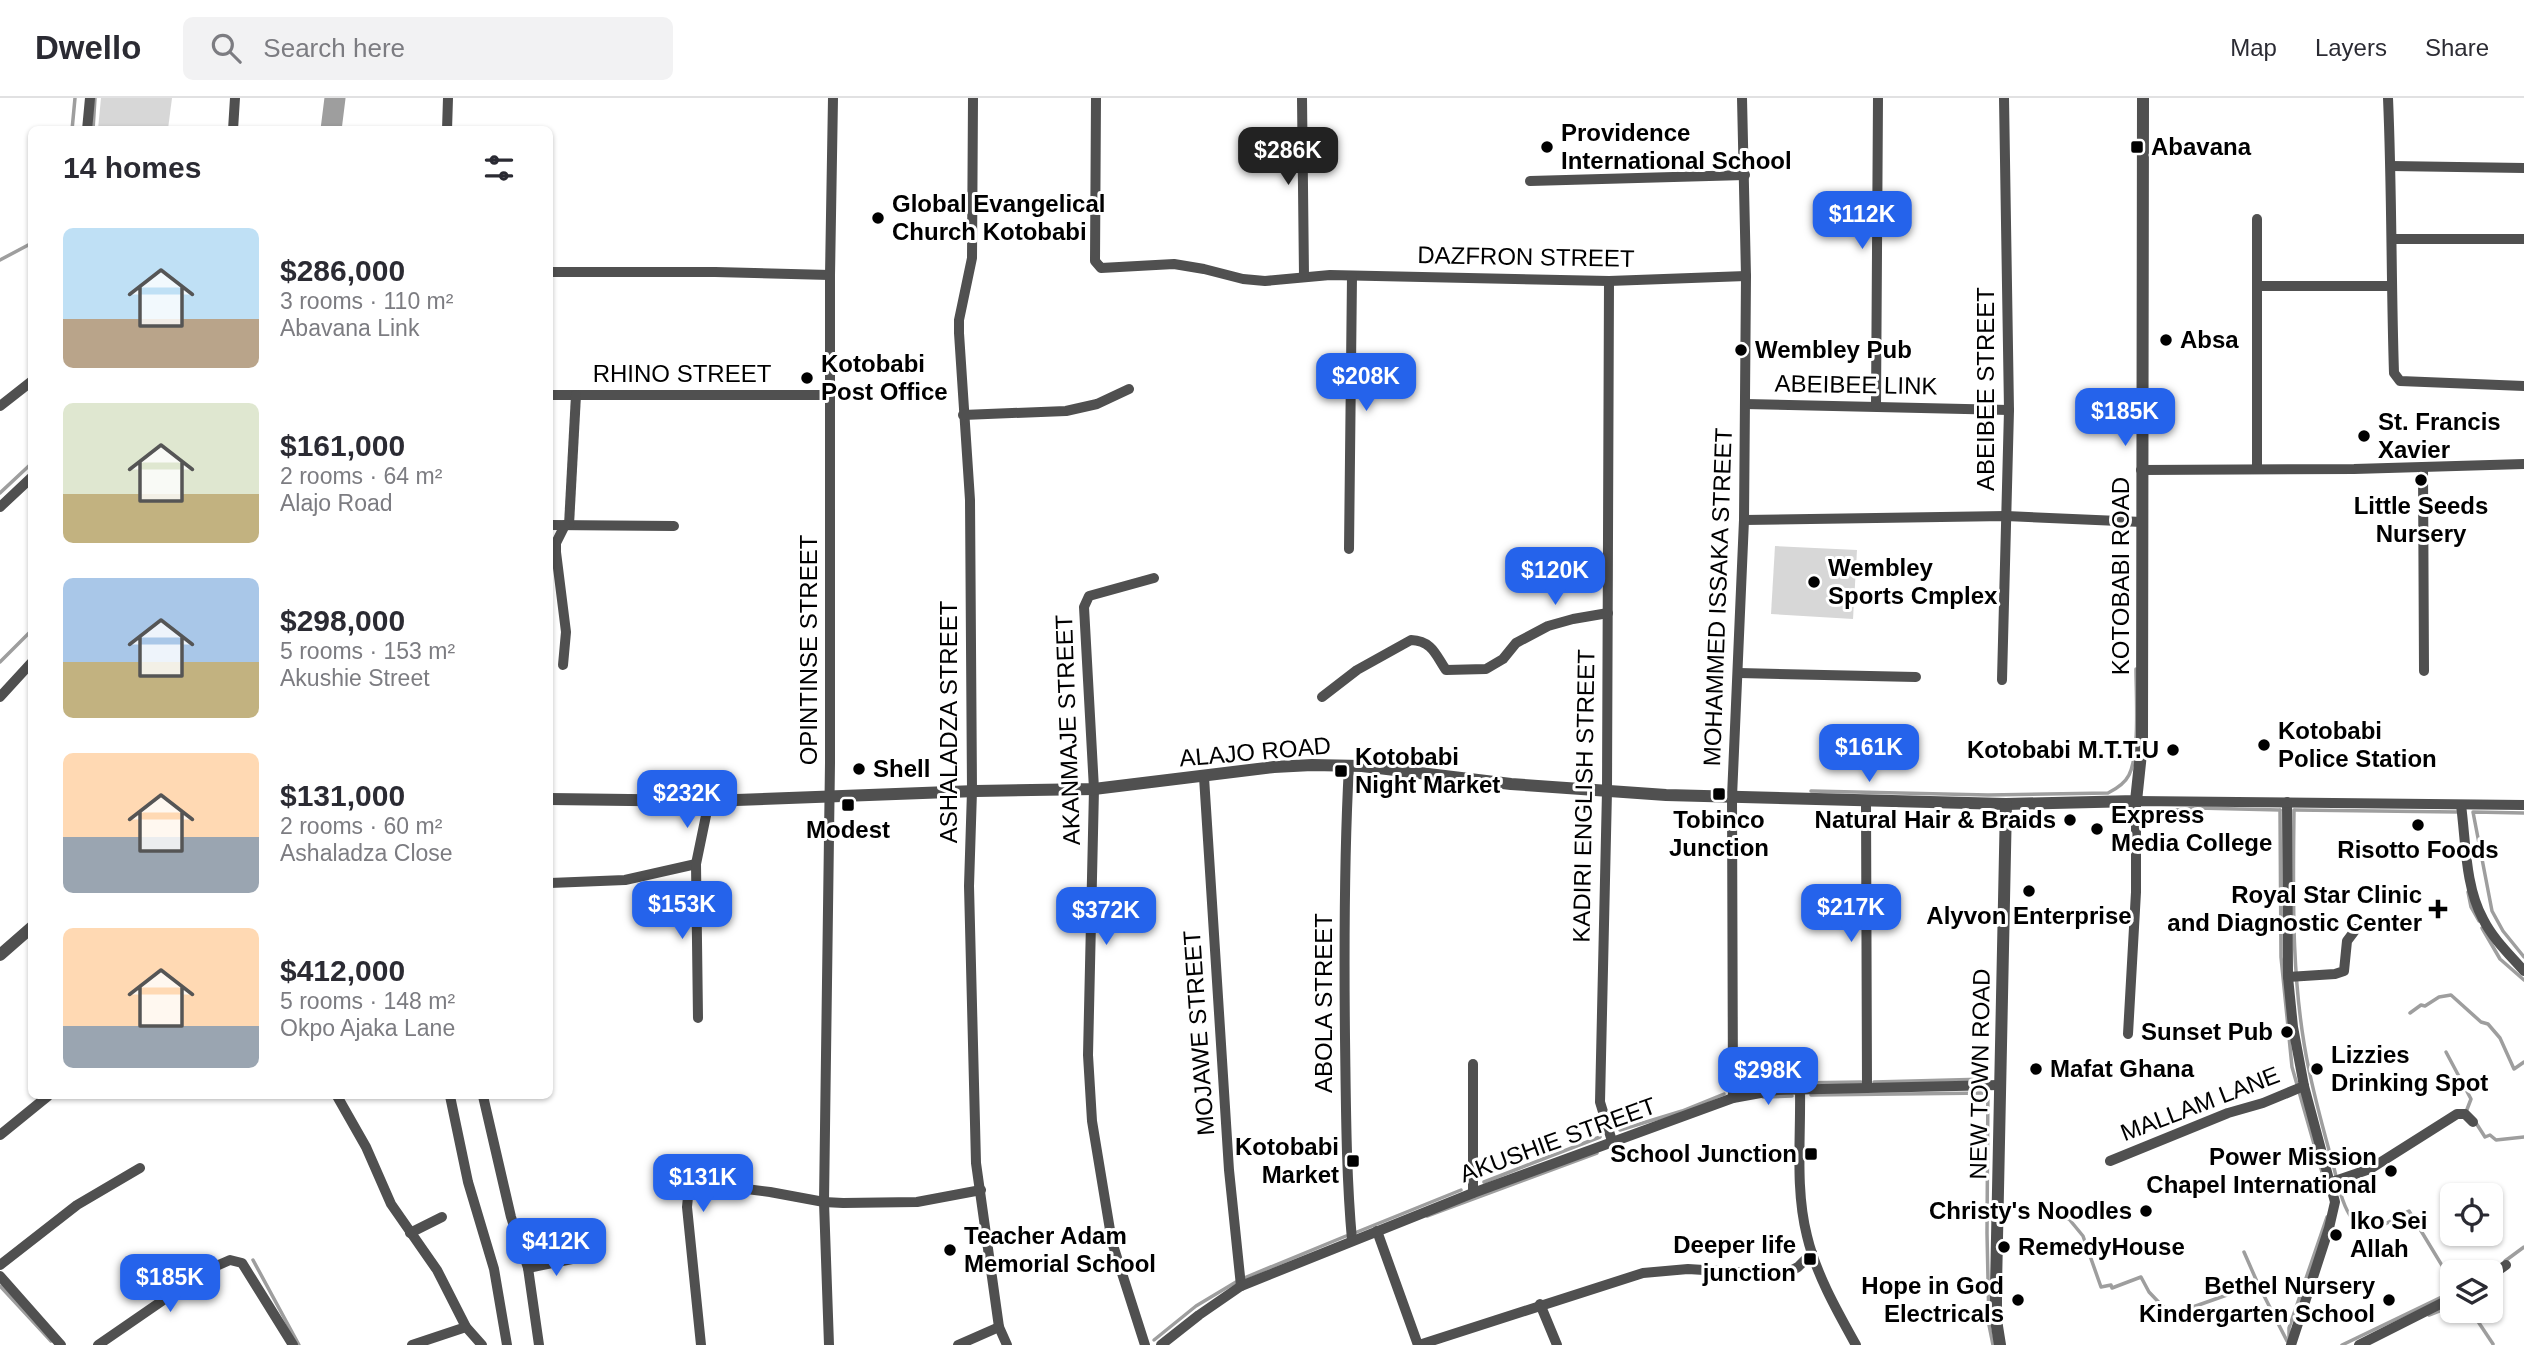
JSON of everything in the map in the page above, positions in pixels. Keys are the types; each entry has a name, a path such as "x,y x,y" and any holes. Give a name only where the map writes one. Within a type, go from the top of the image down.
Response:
{"street":[{"path":"87,126 90,98"},
{"path":"233,126 235,98"},
{"path":"447,126 449,98"},
{"name":"OPINTINSE STREET","path":"829,1345 824,1202 833,98"},
{"name":"ASHALADZA STREET","path":"973,98 972,258 959,320 970,500 972,791 969,886 976,1163 999,1327 1007,1345"},
{"name":"DAZFRON STREET","path":"1096,98 1095,261 1097,265 1106,268 1174,264 1265,281 1304,276 1609,281 1746,276"},
{"path":"1302,98 1304,276"},
{"name":"MOHAMMED ISSAKA STREET","path":"1733,1098 1732,797 1744,520 1746,276 1742,98"},
{"path":"1876,405 1878,98"},
{"name":"ABEIBEE STREET","path":"2002,680 2009,410 2004,98"},
{"name":"KOTOBABI ROAD","path":"2136,801 2143,744 2143,98"},
{"path":"2388,98 2393,239 2393,373 2400,381 2524,386"},
{"path":"2391,166 2524,167"},
{"path":"1530,181 1745,175"},
{"path":"2257,219 2257,468"},
{"path":"2393,239 2524,239"},
{"path":"553,272 830,275"},
{"path":"1349,549 1352,276"},
{"name":"KADIRI ENGLISH STREET","path":"1609,281 1607,792 1600,1102 1612,1141"},
{"path":"2258,286 2391,286"},
{"path":"0,406 28,384"},
{"path":"963,415 1066,411 1097,404 1129,390"},
{"name":"RHINO STREET","path":"553,394 830,395"},
{"name":"RHINO STREET","path":"563,665 566,632 556,543 567,525 576,395"},
{"name":"ABEIBEE LINK","path":"1745,404 2009,410"},
{"path":"2141,470 2524,464"},
{"path":"2423,467 2424,671"},
{"path":"0,507 28,481"},
{"path":"1744,520 2006,516 2143,522"},
{"path":"553,525 674,526"},
{"name":"AKANMAJE STREET","path":"1144,1345 1112,1242 1092,1121 1088,1055 1094,789 1084,607 1089,596 1154,578"},
{"path":"1322,697 1357,670 1411,640 1429,646 1439,654 1443,667 1452,672 1486,669 1503,659 1516,643 1557,622 1608,613"},
{"path":"0,697 28,666"},
{"path":"1738,673 1916,677"},
{"name":"ALAJO ROAD","path":"553,799 709,800 1094,789 1274,767 1349,766 1607,792 2006,804 2136,801"},
{"name":"ABOLA STREET","path":"1349,766 1344,861 1344,966 1346,1175 1352,1241"},
{"name":"MOJAWE STREET","path":"1204,777 1228,1156 1241,1286"},
{"path":"698,1018 696,864 709,800"},
{"path":"1866,801 1867,1088"},
{"path":"2128,1034 2136,892 2136,801 2524,805"},
{"path":"2287,802 2288,977 2293,1027 2304,1086 2334,1202 2329,1228 2291,1345"},
{"name":"NEW TOWN ROAD","path":"2000,1345 1996,1320 1996,1287 2006,804"},
{"path":"2461,805 2470,876 2479,910 2487,927 2524,971"},
{"path":"553,883 625,880 696,864"},
{"path":"2288,977 2335,975 2344,971 2347,942 2356,929"},
{"path":"0,955 28,930"},
{"path":"1473,1064 1473,1194"},
{"name":"AKUSHIE STREET","path":"1161,1345 1241,1286 1473,1194 1733,1098 1769,1091 1800,1089 2000,1085"},
{"name":"MALLAM LANE","path":"2110,1161 2228,1113 2304,1086"},
{"path":"1800,1089 1800,1192 1806,1234 1835,1308 1856,1345"},
{"path":"0,1135 44,1099"},
{"path":"339,1099 366,1147 391,1204 437,1270 466,1327 482,1345"},
{"path":"451,1099 468,1182 494,1269 507,1345"},
{"path":"484,1099 511,1217 528,1268 539,1345"},
{"path":"2329,1183 2370,1169 2457,1114 2465,1114 2473,1122"},
{"path":"0,1265 77,1205 140,1168"},
{"path":"701,1345 687,1207 688,1197 694,1191 715,1185 824,1202 917,1202 981,1190"},
{"path":"410,1233 442,1217"},
{"path":"1377,1231 1418,1345 1540,1304 1652,1271 1688,1269 1783,1275 1798,1267 1812,1253"},
{"path":"528,1268 577,1258"},
{"path":"97,1345 207,1270 230,1260 243,1263 293,1345"},
{"path":"0,1276 61,1345"},
{"path":"1540,1304 1557,1345"},
{"path":"2359,1345 2440,1304"},
{"path":"412,1345 466,1327"},
{"path":"958,1345 999,1327"}],"shaded area":[{"path":"101,98 172,98 168,126 98,126"},
{"name":"Wembley Sports Cmplex","path":"1775,546 1857,550 1853,619 1771,614"}],"waterway":[{"path":"72,126 75,98"},
{"path":"93,126 95,98"},
{"path":"332,126 335,98"},
{"path":"0,260 28,245"},
{"path":"0,493 28,467"},
{"path":"0,662 28,634"},
{"path":"1811,791 1988,795 2108,793 2125,781 2135,753 2136,669"},
{"path":"2144,813 2197,808 2280,810"},
{"path":"2280,810 2281,957 2292,1067 2326,1186"},
{"path":"2294,810 2294,940 2299,1006 2312,1082 2340,1193 2352,1219 2365,1228 2381,1226 2409,1211 2440,1262"},
{"path":"2295,810 2458,812"},
{"path":"2524,813 2473,812 2492,911 2503,931 2524,957"},
{"path":"2468,892 2471,907 2479,921"},
{"path":"2482,928 2500,959 2524,980"},
{"path":"2410,1013 2439,997 2451,995 2481,1022 2488,1024 2500,1038 2514,1069 2524,1062"},
{"path":"2446,1052 2471,1099 2466,1112"},
{"path":"1874,1082 1988,1079 1987,1233 1989,1325 1993,1345"},
{"path":"1751,1087 1861,1082"},
{"path":"1811,1095 1988,1093"},
{"path":"1620,1130 1682,1111 1724,1094"},
{"path":"1763,1097 1792,1096"},
{"path":"2476,1123 2485,1137 2490,1135 2496,1140 2524,1137"},
{"path":"1484,1182 1600,1137"},
{"path":"1427,1216 1597,1153"},
{"path":"1357,1232 1461,1190"},
{"path":"2048,1217 2069,1219 2083,1236 2101,1287 2111,1285 2112,1288 2141,1277 2149,1292 2173,1314 2258,1284 2287,1341"},
{"path":"2289,1340 2289,1328 2327,1217"},
{"path":"1244,1278 1346,1236"},
{"path":"2505,1261 2524,1247"},
{"path":"2244,1252 2258,1284"},
{"path":"253,1260 299,1345"},
{"path":"1154,1340 1196,1306 1236,1282"},
{"path":"0,1286 51,1341"},
{"path":"2342,1345 2440,1298"},
{"path":"2429,1315 2440,1311"},
{"path":"2479,1323 2493,1344"}],"place":[{"name":"Providence International School","path":"1547,147"},
{"name":"Abavana","path":"2137,147"},
{"name":"Global Evangelical Church Kotobabi","path":"878,218"},
{"name":"Absa","path":"2166,340"},
{"name":"Wembley Pub","path":"1741,350"},
{"name":"Kotobabi Post Office","path":"807,378"},
{"name":"St. Francis Xavier","path":"2364,436"},
{"name":"Little Seeds Nursery","path":"2421,480"},
{"name":"Wembley Sports Cmplex","path":"1814,582"},
{"name":"Kotobabi Police Station","path":"2264,745"},
{"name":"Kotobabi M.T.T.U","path":"2173,750"},
{"name":"Shell","path":"859,769"},
{"name":"Kotobabi Night Market","path":"1341,771"},
{"name":"Tobinco Junction","path":"1719,794"},
{"name":"Modest","path":"848,805"},
{"name":"Natural Hair & Braids","path":"2070,820"},
{"name":"Risotto Foods","path":"2418,825"},
{"name":"Express Media College","path":"2097,829"},
{"name":"Alyvon Enterprise","path":"2029,891"},
{"name":"Royal Star Clinic and Diagnostic Center","path":"2438,909"},
{"name":"Sunset Pub","path":"2287,1032"},
{"name":"Mafat Ghana","path":"2036,1069"},
{"name":"Lizzies Drinking Spot","path":"2317,1069"},
{"name":"School Junction","path":"1811,1154"},
{"name":"Kotobabi Market","path":"1353,1161"},
{"name":"Power Mission Chapel International","path":"2391,1171"},
{"name":"Christy's Noodles","path":"2146,1211"},
{"name":"Iko Sei Allah","path":"2336,1235"},
{"name":"RemedyHouse","path":"2004,1247"},
{"name":"Teacher Adam Memorial School","path":"950,1250"},
{"name":"Deeper life junction","path":"1810,1259"},
{"name":"Hope in God Electricals","path":"2018,1300"},
{"name":"Bethel Nursery Kindergarten School","path":"2389,1300"}]}
